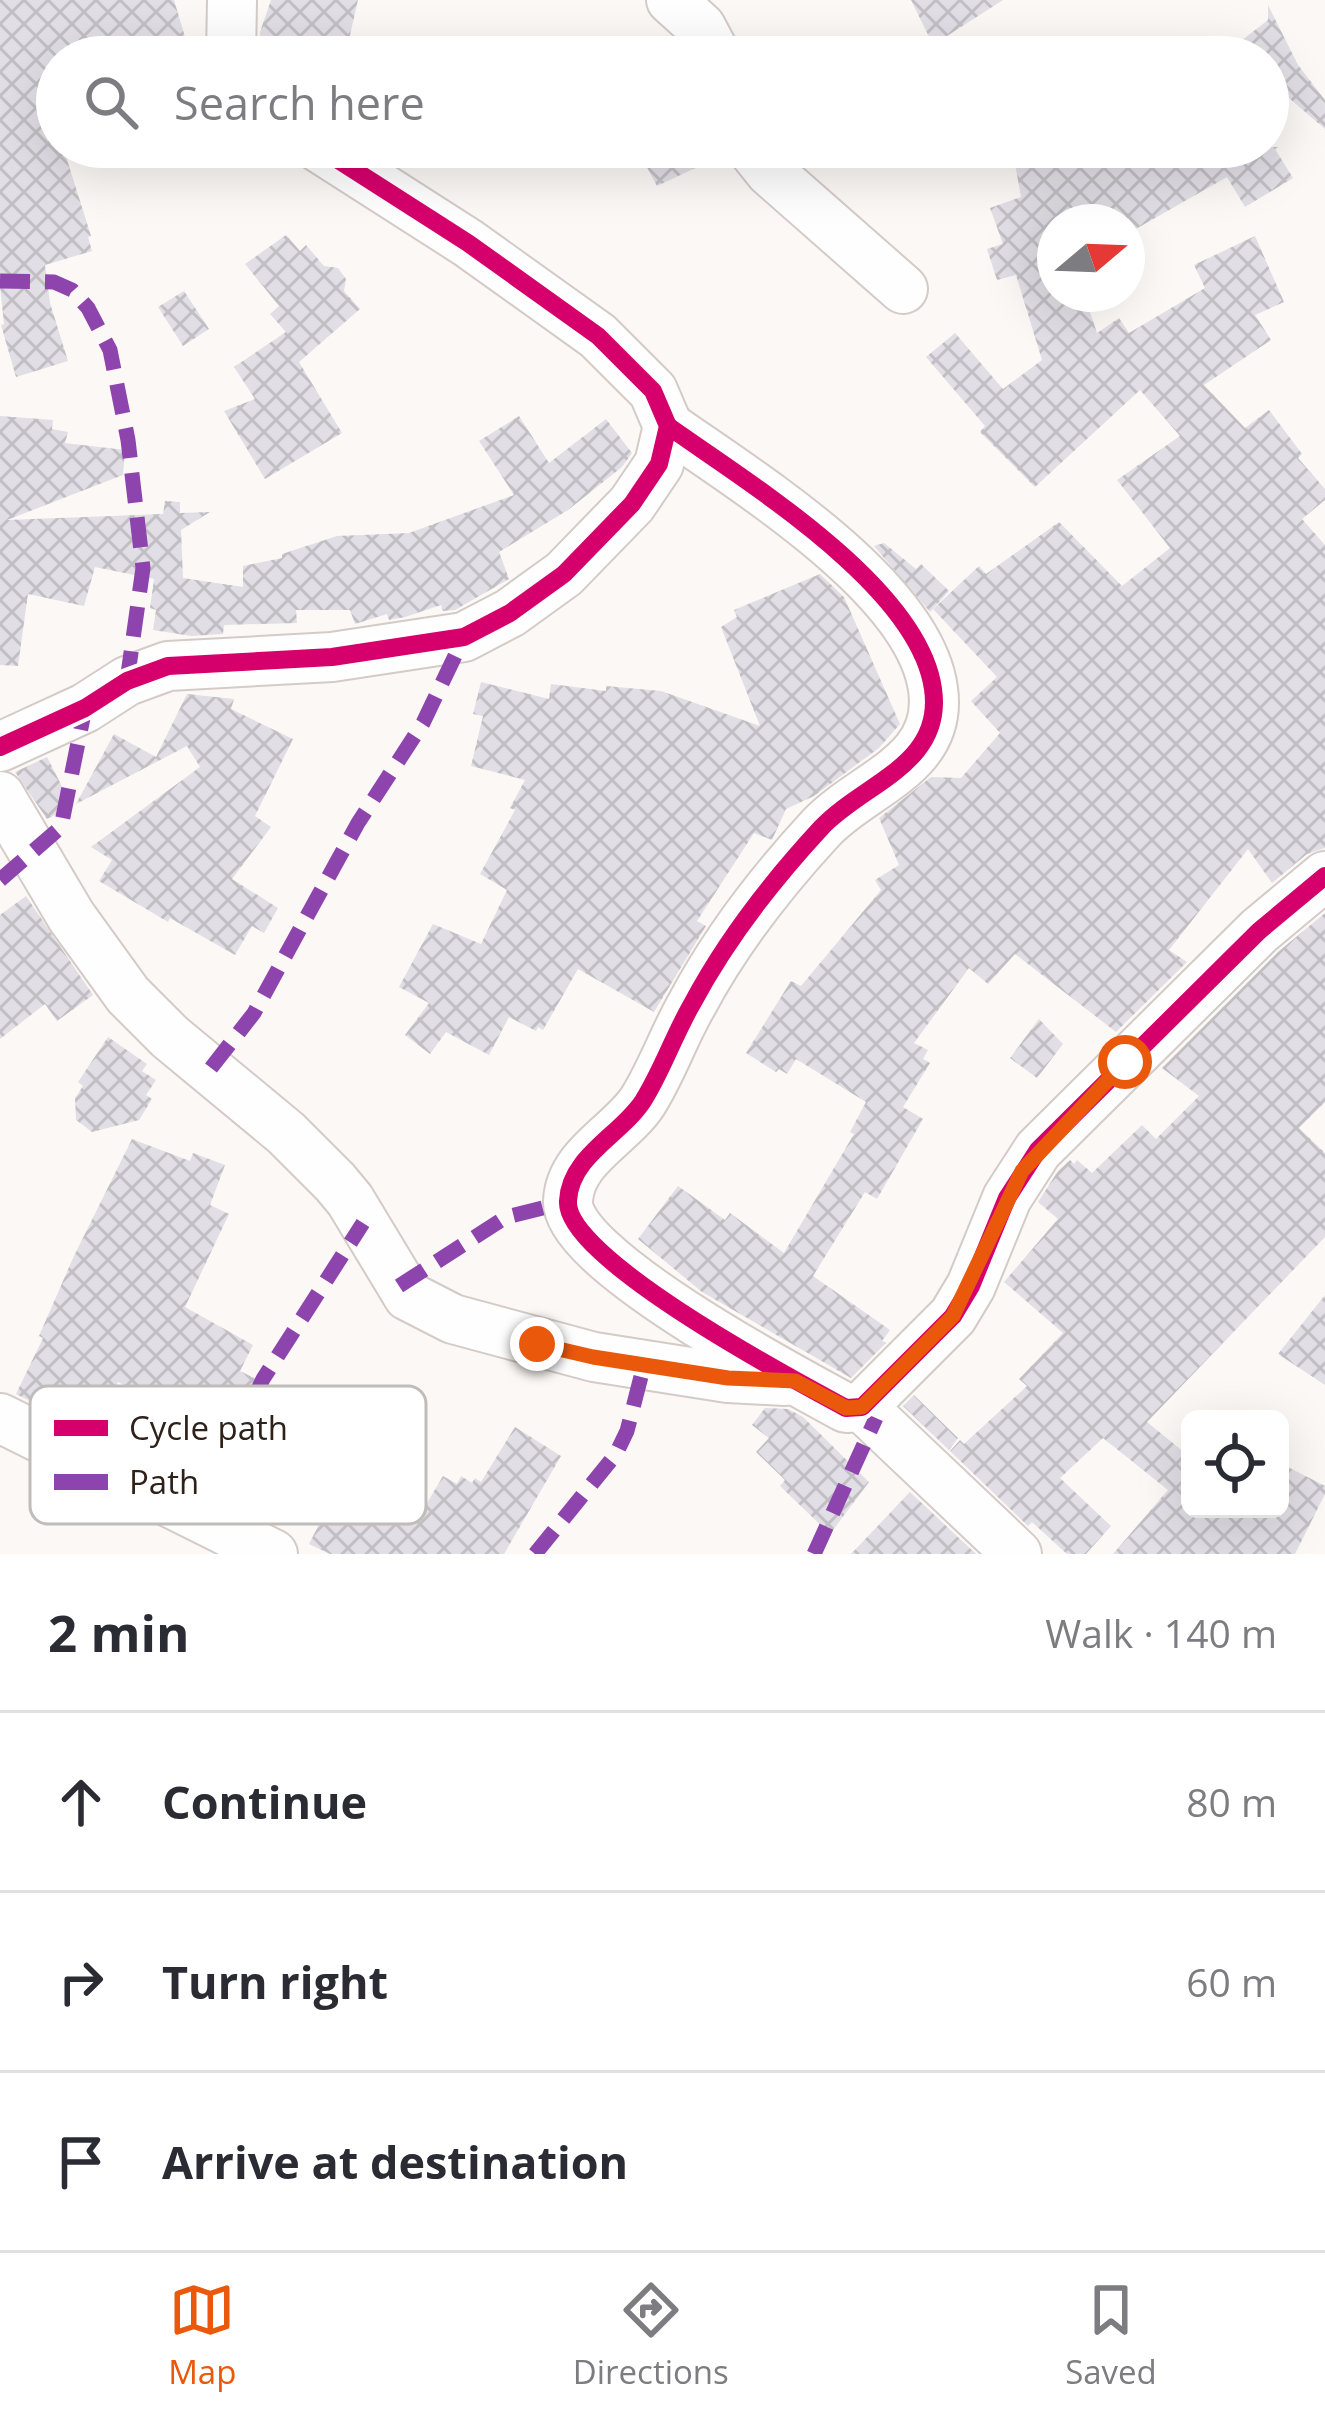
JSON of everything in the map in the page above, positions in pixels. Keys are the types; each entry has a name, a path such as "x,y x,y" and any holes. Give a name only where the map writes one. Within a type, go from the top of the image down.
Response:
{"street":[{"path":"231,36 232,0"},
{"path":"670,0 705,36"},
{"path":"351,168 468,242 598,336 653,391 668,426 829,540 906,624 926,662 934,719 925,745 837,813 749,914 693,1002 644,1100 626,1124 582,1164 567,1202 572,1221 629,1276 795,1381 846,1408 862,1407 953,1316 1007,1198 1038,1150 1258,931 1325,876"},
{"path":"767,168 903,289"},
{"path":"0,747 85,707 127,681 168,666 332,657 464,637 510,613 564,574 618,518 659,464 668,426"},
{"path":"0,796 71,916 128,995 335,1182 408,1296 453,1318 593,1357 728,1378 795,1381"},
{"path":"862,1407 1017,1554"},
{"path":"204,1524 273,1554"}],"building":[{"path":"0,0 174,0 185,36 36,36 36,168 70,168 91,236 92,251 45,265 50,303 68,361 16,377 1,325"},
{"path":"271,0 358,0 350,36 260,36"},
{"path":"911,0 1003,0 947,36 929,36"},
{"path":"1268,5 1284,36 1247,36 1268,20"},
{"path":"1289,47 1325,100 1325,129 1289,98"},
{"path":"647,168 695,168 657,186"},
{"path":"1016,168 1287,168 1293,178 1245,207 1227,177 1145,224 1145,204 1037,204 1037,312 1090,312 1097,333 1119,318 1129,333 1205,288 1194,265 1255,236 1284,302 1255,315 1271,340 1204,385 1245,428 1269,410 1302,454 1298,458 1325,489 1325,500 1302,519 1325,545 1325,848 1307,854 1272,883 1248,849 1169,950 1187,962 1116,1032 1015,954 988,984 969,968 914,1043 928,1050 923,1059 930,1063 903,1107 923,1119 877,1199 865,1192 813,1276 890,1330 882,1341 886,1343 851,1378 702,1292 638,1239 678,1186 725,1220 730,1213 784,1253 854,1134 850,1132 866,1102 796,1059 787,1074 746,1053 791,981 801,986 881,890 875,880 899,865 879,818 931,777 961,778 1000,733 971,701 997,677 933,609 979,566 986,574 1059,522 1122,586 1170,548 1117,480 1180,436 1140,390 1035,487 980,432 985,426 926,357 955,333 1003,389 1042,360 1016,275 997,280 987,249 1003,244 990,208 1021,197"},
{"path":"286,235 300,251 306,245 324,266 338,268 346,279 344,291 360,309 299,362 342,433 265,479 224,411 255,399 234,367 286,332 270,314 279,306 245,264"},
{"path":"184,291 209,329 183,346 158,307"},
{"path":"0,416 53,420 52,429 68,432 65,443 125,450 123,475 7,520 163,514 165,501 180,502 180,513 210,512 181,530 183,578 243,587 243,566 282,558 282,554 337,536 409,533 514,495 479,441 519,416 549,463 606,419 632,453 622,467 568,510 499,552 509,579 455,610 443,611 441,605 405,617 389,620 387,614 355,624 350,610 296,610 297,623 224,625 223,634 191,636 153,630 154,579 95,567 84,606 28,594 18,666 0,665"},
{"path":"884,543 916,569 921,564 949,591 930,612 874,546"},
{"path":"820,574 844,597 900,724 879,748 814,796 786,809 772,840 754,833 697,921 706,926 654,1012 578,969 543,1030 509,1017 489,1055 446,1032 430,1054 405,1035 429,1003 399,987 433,924 481,944 507,890 480,874 515,810 510,808 525,780 471,766 483,716 473,714 481,682 549,699 551,684 661,691 760,726 721,627 737,617 734,610"},
{"path":"187,694 234,699 231,709 293,739 255,816 271,827 232,879 278,908 264,933 252,926 235,955 99,881 112,860 91,847 200,767 187,746 76,804 114,734 156,757"},
{"path":"47,757 72,806 47,819 15,772"},
{"path":"26,896 93,995 57,1021 45,1004 0,1039 0,915"},
{"path":"1325,913 1325,1102 1299,1128 1325,1153 1325,1237 1147,1422 1181,1450 1181,1518 1289,1518 1289,1468 1325,1486 1325,1494 1295,1554 1113,1554 1168,1490 1103,1438 1060,1478 1111,1526 1086,1554 1067,1554 1032,1522 1028,1526 950,1451 960,1440 964,1444 1027,1386 1019,1379 1063,1333 1004,1282 1058,1219 1038,1202 1058,1171 1077,1160 1092,1173 1142,1125 1156,1139 1199,1096 1162,1068 1278,952"},
{"path":"1039,1019 1063,1044 1037,1078 1010,1058"},
{"path":"108,1037 147,1064 142,1071 156,1080 146,1095 152,1099 139,1120 92,1132 76,1120 75,1098 83,1086 78,1082"},
{"path":"132,1139 190,1161 193,1153 225,1165 210,1205 229,1214 185,1307 253,1345 240,1371 270,1386 126,1386 118,1382 116,1386 30,1386 30,1401 16,1394 73,1258"},
{"path":"1325,1295 1325,1385 1278,1354"},
{"path":"914,1395 958,1438 949,1450 903,1406"},
{"path":"765,1408 788,1409 803,1417 869,1482 830,1534 780,1486 785,1480 756,1452 769,1438 752,1425"},
{"path":"515,1427 561,1456 504,1554 330,1554 309,1544 319,1524 426,1524 426,1505 443,1476 457,1484 461,1476 481,1482"},
{"path":"910,1492 976,1554 851,1554"}],"marked path":[{"path":"0,281 54,282 72,290 88,308 110,350 128,440 143,568 127,681"},
{"path":"211,1068 254,1013 358,823 423,723 464,637"},
{"path":"0,880 61,827 85,708"},
{"path":"399,1286 506,1217 567,1202"},
{"path":"260,1386 363,1223"},
{"path":"535,1554 616,1454 644,1365"},
{"path":"814,1554 876,1418"}],"cycle path":[{"path":"0,747 85,708 127,681 168,666 332,657 464,637 510,613 564,574 632,504 659,464 668,426 653,391 598,336 468,243 351,168"},
{"path":"668,426 783,507 864,576 897,613 921,651 933,689 933,715 913,755 838,812 768,890 705,980 643,1101 587,1159 571,1185 568,1201 577,1225 603,1254 687,1316 846,1408 862,1407 953,1316 971,1286 1007,1198 1038,1150 1259,931 1325,876"}],"route":[{"path":"537,1344 728,1378 795,1381 846,1408 862,1407 953,1316 1022,1171 1125,1062"}]}
